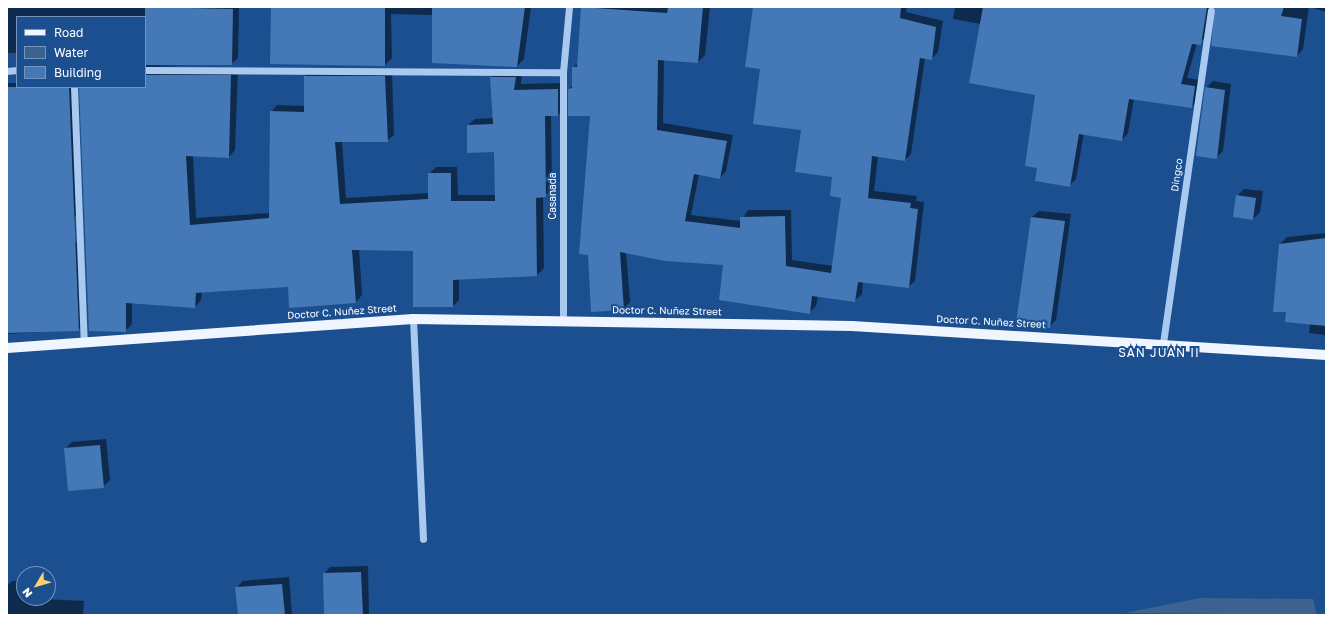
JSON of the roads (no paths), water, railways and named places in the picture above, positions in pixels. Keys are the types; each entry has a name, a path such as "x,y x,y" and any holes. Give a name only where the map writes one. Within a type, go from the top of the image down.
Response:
{"main road":[{"name":"Doctor C. Nuñez Street","path":"7,348 413,319 852,326 1163,343 1326,355"}],"street":[{"name":"Casanada","path":"563,321 563,72 569,7"},
{"name":"Dingco","path":"1163,343 1211,10"},
{"path":"146,70 563,72"},
{"path":"74,88 84,342"},
{"path":"413,319 423,539"}],"water":[{"path":"1200,598 1313,599 1317,615 1124,613"}],"district":[{"name":"SAN JUAN II","path":"1159,353"}]}
